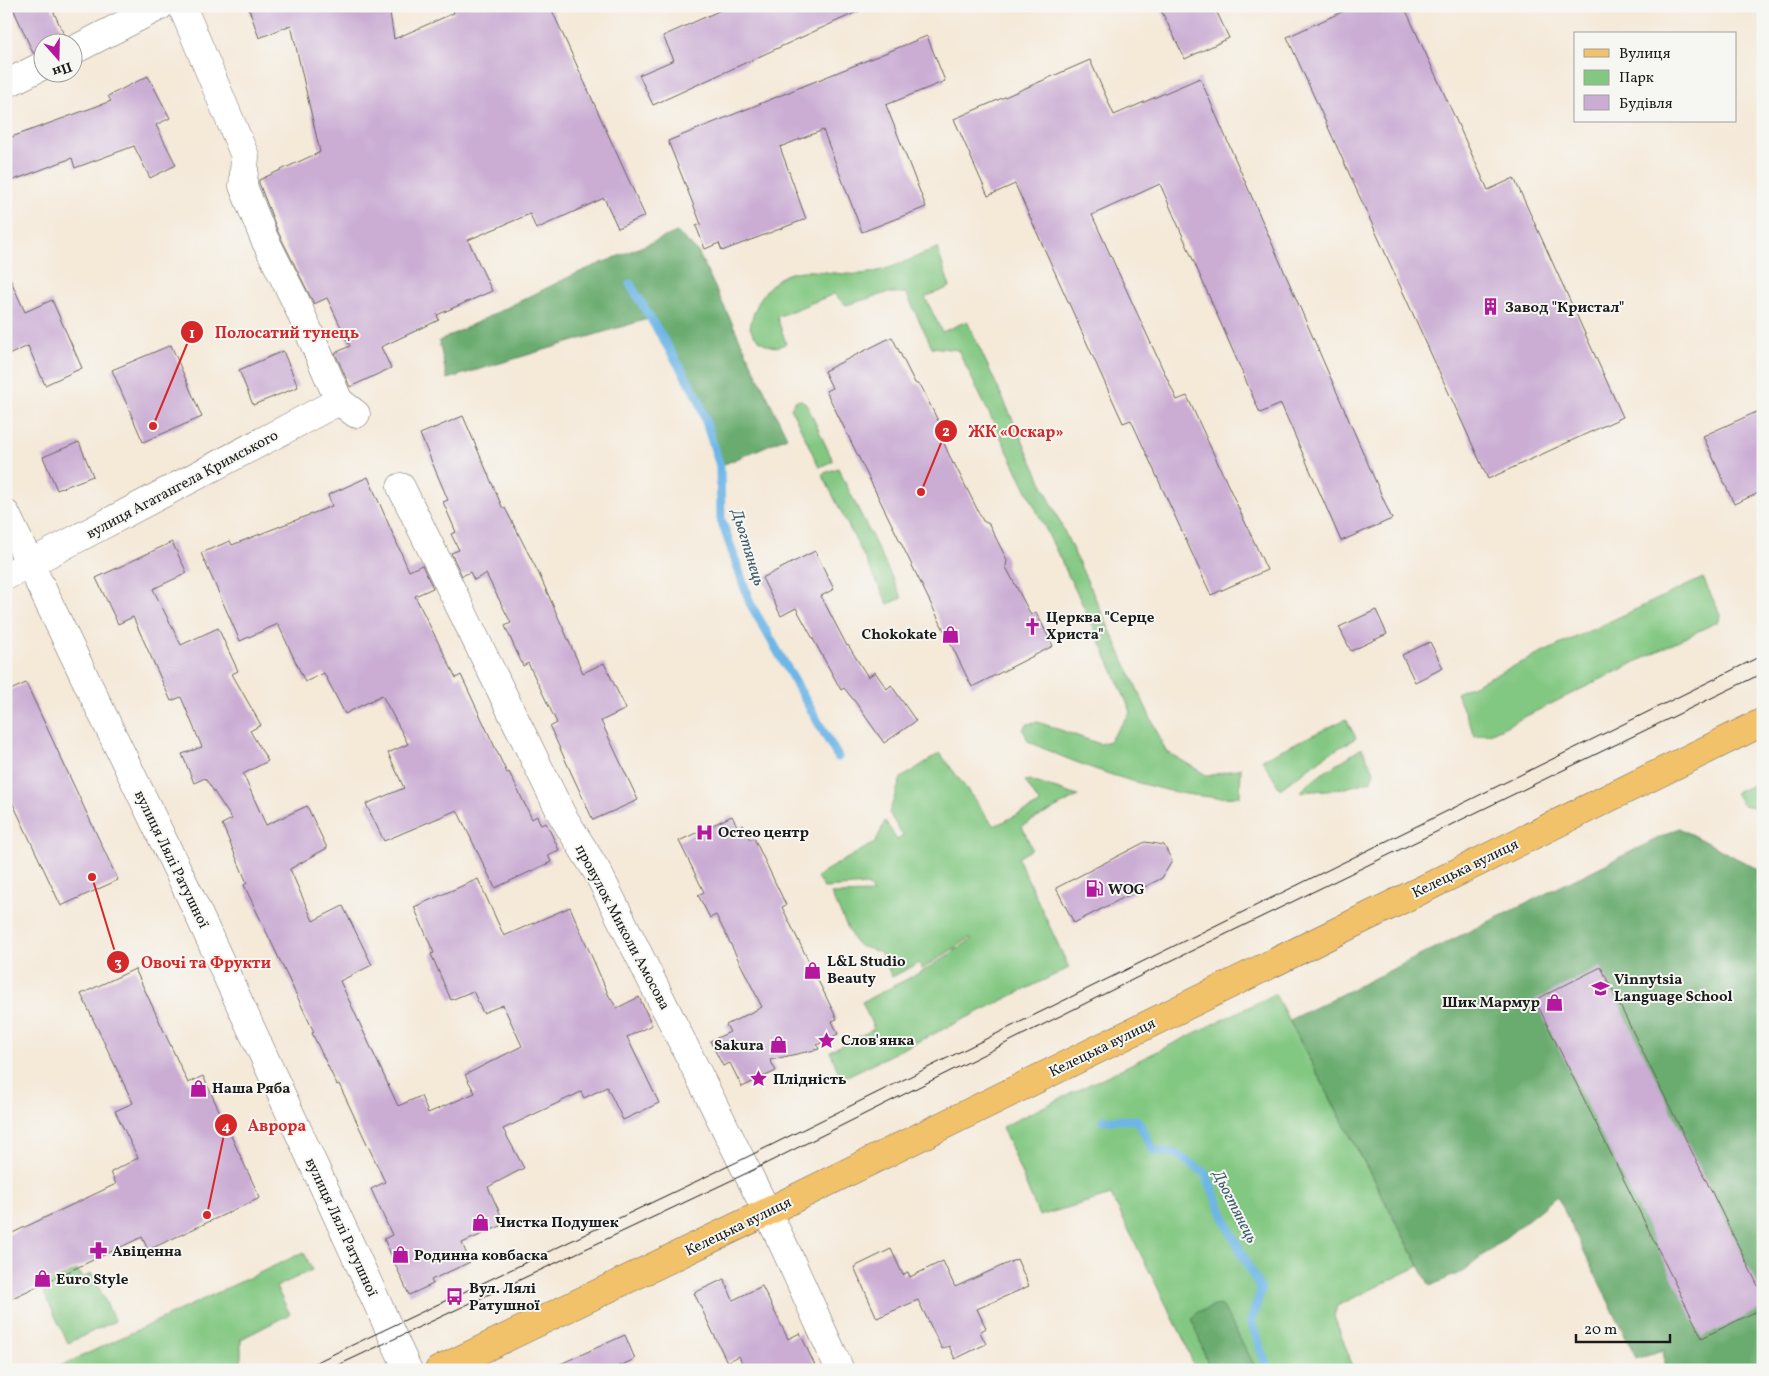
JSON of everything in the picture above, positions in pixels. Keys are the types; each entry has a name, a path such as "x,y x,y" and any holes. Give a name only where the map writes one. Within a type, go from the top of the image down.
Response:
{"main road":[{"name":"Келецька вулиця","path":"439,1370 767,1212 1763,722"}],"street":[{"path":"82,46 160,6"},
{"name":"вулиця Агатангела Кримського","path":"18,570 348,408 264,238 243,186 245,156 182,6"},
{"path":"6,84 32,71"},
{"name":"провулок Миколи Амосова","path":"401,487 562,815 598,873 767,1212 840,1370"},
{"name":"вулиця Лялі Ратушної","path":"6,514 18,570 192,900 408,1370"}],"green space":[{"path":"677,232 698,252 787,437 720,466 698,397 651,318 447,379 439,341 575,274"},
{"path":"937,248 950,287 925,297 942,332 967,321 1166,751 1208,776 1241,768 1240,796 1192,795 1132,781 1102,772 1028,741 1023,729 1027,724 1038,722 1100,744 1109,741 1131,712 1094,628 958,350 932,347 906,293 887,293 846,305 834,294 777,317 786,343 781,346 776,347 765,344 756,337 750,328 755,310 764,293 778,279 786,275 803,271 853,274 871,273 899,264"},
{"path":"801,400 806,403 833,461 819,467 791,408 795,401"},
{"path":"838,468 902,598 888,604 822,474"},
{"path":"1703,578 1720,614 1719,621 1492,733 1475,736 1456,693"},
{"path":"1346,719 1356,738 1325,756 1280,789 1262,759"},
{"path":"1362,748 1374,772 1371,781 1341,789 1300,792 1312,780"},
{"path":"940,753 994,826 1040,804 1025,781 1029,780 1078,796 1022,826 1032,849 1018,858 1069,968 841,1079 830,1051 874,1029 862,1002 925,970 971,940 970,938 922,969 919,963 892,977 880,952 859,946 854,941 831,894 873,893 868,885 824,888 817,877 876,842 885,821 897,840 903,836 889,813 901,778"},
{"path":"1763,780 1763,809 1743,805 1735,793"},
{"path":"1679,828 1763,872 1763,1370 1666,1370 1663,1350 1636,1358 1557,1196 1464,1271 1430,1286 1289,1020"},
{"path":"1275,994 1419,1266 1337,1306 1334,1316 1354,1370 1195,1370 1186,1344 1111,1195 1039,1216 1002,1127"},
{"path":"304,1252 312,1270 276,1287 290,1314 241,1339 241,1365 231,1370 52,1370"},
{"path":"77,1270 82,1278 92,1274 115,1321 68,1343 41,1287"},
{"path":"1218,1305 1223,1307 1257,1370 1210,1370 1192,1319 1197,1312"}],"building":[{"path":"12,6 51,6 63,32 32,32 32,51"},
{"path":"248,6 389,6 394,39 454,13 451,6 550,6 645,216 618,228 604,198 536,229 530,214 468,240 492,291 437,315 439,320 381,347 391,368 350,387 335,353 350,346 327,298 314,304 278,232 259,183 259,180 320,152 291,25 259,38"},
{"path":"730,6 870,6 653,105 639,75 674,60 663,36"},
{"path":"1159,6 1214,6 1229,38 1185,59"},
{"name":"Завод \"Кристал\"","path":"1355,6 1404,6 1488,190 1514,178 1623,417 1488,479 1287,37"},
{"path":"927,36 945,81 886,105 926,207 862,232 823,130 780,147 806,219 722,251 719,243 705,249 696,226 701,224 668,141"},
{"path":"1090,60 1114,115 1200,78 1392,519 1341,541 1281,404 1260,413 1160,184 1092,215 1177,400 1187,396 1267,570 1211,595 1131,420 1123,423 1015,184 988,196 954,119"},
{"path":"148,76 170,118 156,125 176,165 150,178 134,146 75,168 72,158 6,183 6,139 111,101 108,96"},
{"path":"6,270 25,312 52,300 82,368 45,385 28,346 6,356"},
{"path":"892,337 915,383 921,386 940,425 939,432 953,464 983,521 989,524 1007,560 1006,567 1031,615 1036,612 1053,646 972,687 826,391 832,388 824,371"},
{"path":"171,345 202,417 143,442 112,370"},
{"path":"283,351 298,387 253,405 239,370"},
{"path":"1763,409 1763,491 1734,504 1703,436"},
{"path":"463,416 503,509 505,508 539,574 583,673 604,663 626,709 601,721 638,800 593,820 550,727 557,723 528,663 523,666 505,626 511,623 486,574 474,580 470,572 462,576 451,553 459,550 451,534 456,532 443,502 448,500 420,434"},
{"path":"79,442 93,476 57,490 43,457"},
{"path":"368,477 409,571 422,565 433,588 415,596 456,678 461,675 507,773 509,772 532,819 537,816 541,825 546,823 559,850 548,855 551,862 495,888 457,810 384,841 366,804 404,788 388,753 408,744 382,695 345,714 324,673 305,682 278,624 240,641 201,553 230,541 232,545 332,506 328,495"},
{"path":"172,542 187,573 153,589 181,645 218,628 238,671 232,674 261,725 250,731 268,761 243,774 266,825 307,806 327,848 290,869 313,921 343,906 372,965 340,981 398,1106 421,1096 428,1113 475,1093 465,1075 522,1046 503,1005 483,1013 473,991 451,1000 431,954 434,953 414,907 478,879 504,936 570,907 609,996 617,1008 639,997 652,1025 627,1037 659,1103 623,1120 607,1087 584,1098 581,1092 503,1129 524,1168 488,1187 505,1224 462,1243 470,1262 431,1280 433,1284 409,1295 384,1239 392,1235 371,1189 385,1182 339,1084 337,1085 312,1033 314,1032 244,885 247,883 222,824 232,819 205,778 194,783 182,754 202,747 181,697 171,701 133,617 118,624 96,578"},
{"path":"815,551 834,589 821,596 847,646 868,677 875,672 887,689 891,685 916,721 884,743 844,688 841,690 796,608 781,616 762,578"},
{"path":"1376,610 1387,634 1351,651 1339,627"},
{"path":"1430,642 1443,668 1415,682 1402,655"},
{"path":"26,683 118,880 61,906 6,789 6,692"},
{"path":"732,816 738,828 743,825 750,840 754,838 786,905 782,907 837,1019 832,1021 838,1034 817,1045 819,1049 770,1060 776,1071 742,1087 730,1063 723,1066 710,1041 730,1032 726,1025 762,1007 716,915 710,918 698,895 704,892 679,841"},
{"path":"1145,842 1164,845 1172,861 1162,878 1074,923 1056,888"},
{"path":"1601,967 1763,1296 1763,1308 1702,1338 1535,1000"},
{"path":"135,969 188,1083 203,1076 260,1198 148,1250 142,1237 6,1301 6,1236 116,1184 111,1172 138,1158 115,1111 133,1103 81,994"},
{"path":"891,1249 903,1275 908,1272 910,1277 943,1261 955,1287 1017,1259 1029,1286 977,1309 986,1328 980,1332 986,1344 955,1359 949,1346 942,1349 918,1300 877,1318 854,1267"},
{"path":"724,1279 733,1300 762,1286 788,1339 800,1333 817,1370 745,1370 739,1356 727,1362 694,1293"},
{"path":"625,1335 635,1359 611,1370 547,1370"}],"waterway":[{"name":"Дьогтянець","path":"630,284 698,397 720,466 721,519 750,603 838,757"},
{"name":"Дьогтянець","path":"1103,1120 1137,1120 1154,1151 1174,1153 1205,1173 1230,1231 1261,1290 1251,1321 1268,1370"}],"tram line":[{"path":"300,1370 741,1160 1763,655"},
{"path":"328,1370 747,1173 1146,973 1763,673"}],"place":[{"name":"Завод \"Кристал\"","path":"1491,307"},
{"name":"Полосатий тунець","path":"153,426"},
{"name":"ЖК «Оскар»","path":"921,492"},
{"name":"Церква \"Серце Христа\"","path":"1032,626"},
{"name":"Chokokate","path":"951,634"},
{"name":"Остео центр","path":"704,832"},
{"name":"Овочі та Фрукти","path":"92,877"},
{"name":"WOG","path":"1094,889"},
{"name":"L&L Studio Beauty","path":"813,970"},
{"name":"Vinnytsia Language School","path":"1600,988"},
{"name":"Шик Мармур","path":"1554,1002"},
{"name":"Слов'янка","path":"827,1040"},
{"name":"Sakura","path":"778,1045"},
{"name":"Плідність","path":"759,1079"},
{"name":"Наша Ряба","path":"198,1088"},
{"name":"Аврора","path":"207,1215"},
{"name":"Чистка Подушек","path":"481,1222"},
{"name":"Авіценна","path":"98,1251"},
{"name":"Родинна ковбаска","path":"400,1255"},
{"name":"Euro Style","path":"42,1279"},
{"name":"Вул. Лялі Ратушної","path":"455,1297"}]}
